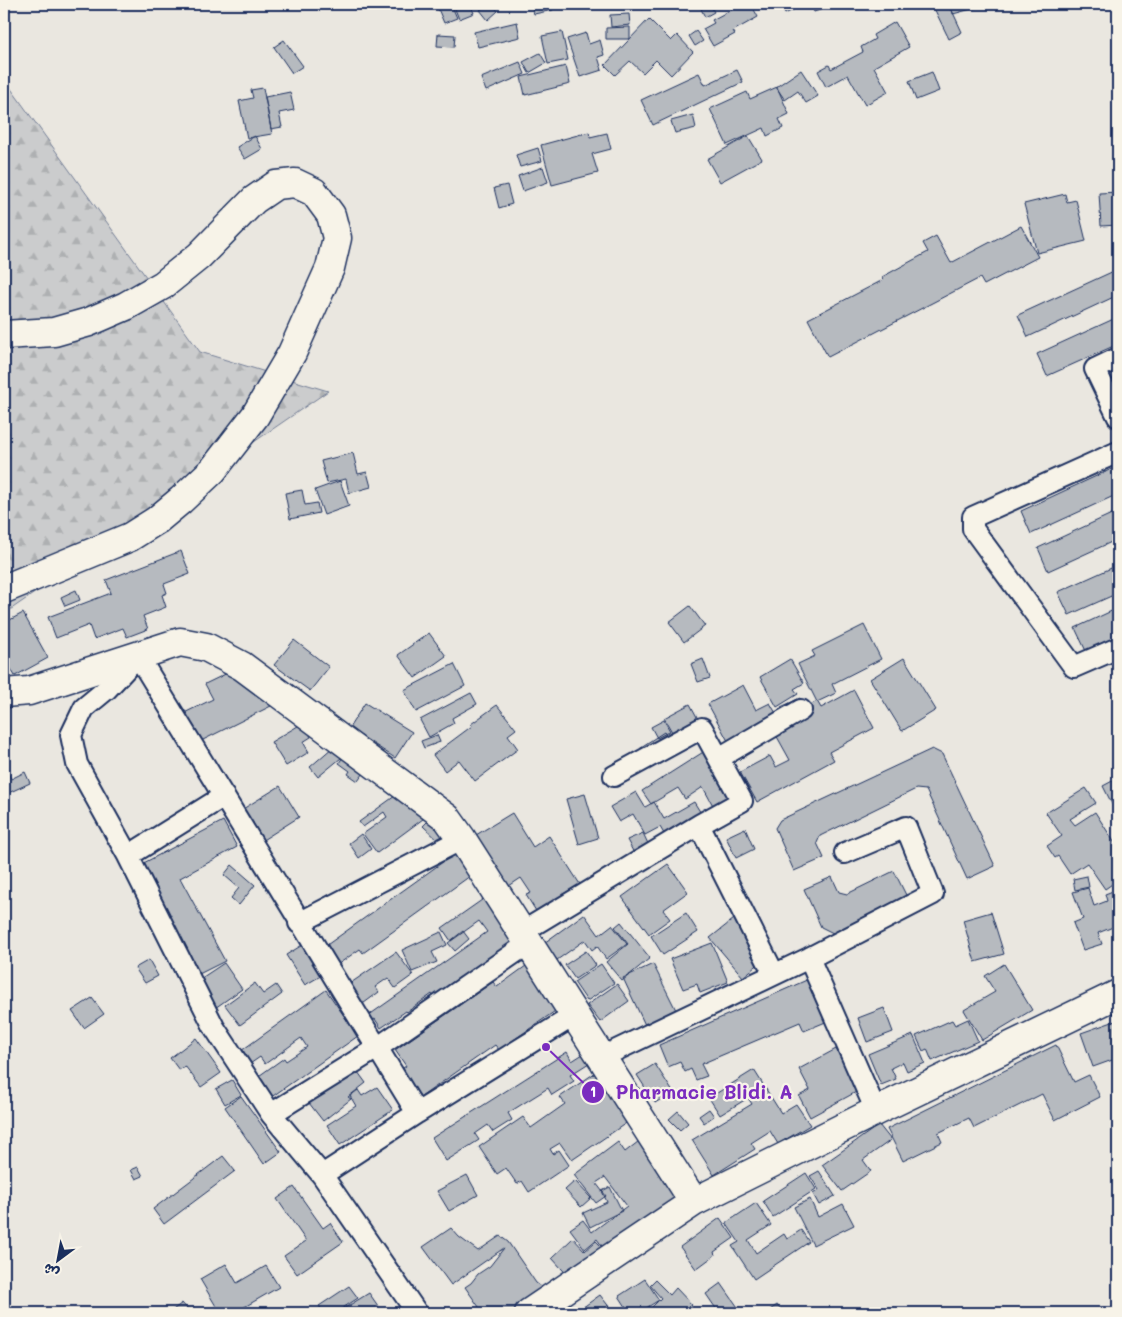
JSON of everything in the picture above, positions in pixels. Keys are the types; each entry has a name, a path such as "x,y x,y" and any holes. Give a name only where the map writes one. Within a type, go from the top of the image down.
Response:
{"main road":[{"path":"4,335 54,332 90,322 126,306 163,285 199,256 254,200 276,185 295,183 314,192 331,215 337,238 330,268 292,353 255,416 213,470 157,520 130,537 4,589"},
{"path":"4,693 29,691 180,642 206,647 242,666 446,818 462,839 526,937 694,1202"},
{"path":"529,1313 694,1202 876,1111 1118,994"}],"street":[{"path":"1118,358 1095,369 1118,417"},
{"path":"1118,452 973,517 973,529 1074,667 1118,648"},
{"path":"417,1113 299,923 138,656 107,689 84,708 71,735 76,764 128,856 214,1027 271,1114 322,1175 417,1313"},
{"path":"719,758 801,710"},
{"path":"271,1114 376,1048 526,937 699,825 742,801 702,728 614,776"},
{"path":"128,856 224,796"},
{"path":"699,825 774,974"},
{"path":"602,1057 809,958 933,894 906,827 845,852"},
{"path":"299,923 462,839"},
{"path":"809,958 876,1111"},
{"path":"322,1175 417,1113 575,1015"}],"green space":[{"path":"4,79 200,352 328,391 4,614"}],"building":[{"path":"436,4 451,4 457,18 444,23"},
{"path":"453,4 470,4 474,13 459,19"},
{"path":"488,4 492,4 498,11 488,20 480,10"},
{"path":"531,4 551,4 553,10 534,14"},
{"path":"710,4 714,12 705,17 701,9"},
{"path":"742,4 751,4 758,17 733,31 735,34 713,46 703,29 714,23 712,20"},
{"path":"779,4 805,4 785,14"},
{"path":"811,4 838,4 814,12"},
{"path":"932,4 949,4 962,32 949,39"},
{"path":"951,4 990,4 953,14"},
{"path":"629,14 630,25 611,27 610,15"},
{"path":"649,19 671,41 677,35 693,52 671,75 656,60 643,73 630,61 615,75 605,65"},
{"path":"517,22 520,37 478,47 474,32"},
{"path":"895,22 909,47 874,67 888,92 865,105 848,75 826,87 818,71 829,65 831,69 863,52 861,47 875,39 873,35"},
{"path":"630,27 630,39 606,39 606,28"},
{"path":"696,31 703,41 695,46 689,36"},
{"path":"562,32 568,60 548,64 542,36"},
{"path":"586,33 589,44 600,40 604,55 598,57 602,70 580,77 567,39"},
{"path":"438,34 455,35 454,47 437,46"},
{"path":"284,40 303,66 292,73 274,47"},
{"path":"540,53 546,63 529,73 523,62"},
{"path":"520,62 525,74 486,91 481,78"},
{"path":"566,66 570,84 525,95 521,77"},
{"path":"737,70 743,82 653,125 641,100 699,73 705,85"},
{"path":"801,70 818,96 806,103 798,91 785,100 776,87"},
{"path":"932,72 939,91 916,100 909,81"},
{"path":"777,87 789,114 779,119 783,128 767,136 764,128 727,145 710,109 747,92 750,99"},
{"path":"263,88 272,134 247,138 239,101 253,98 251,90"},
{"path":"290,92 294,110 279,113 282,127 271,129 265,97"},
{"path":"693,115 696,128 675,133 671,121"},
{"path":"589,132 590,137 607,133 611,149 592,154 598,173 552,185 541,145"},
{"path":"255,136 262,149 245,159 237,147"},
{"path":"748,136 762,159 720,182 707,159"},
{"path":"538,148 542,161 520,167 516,155"},
{"path":"543,167 548,182 523,191 518,176"},
{"path":"507,185 512,204 499,208 494,188"},
{"path":"1118,192 1118,225 1101,226 1099,193"},
{"path":"1065,194 1067,202 1076,200 1086,241 1037,253 1024,204"},
{"path":"1021,226 1038,257 984,285 980,278 828,357 808,319 883,280 882,277 928,252 923,243 936,236 951,263"},
{"path":"1116,270 1118,274 1118,295 1028,337 1018,315"},
{"path":"1118,317 1118,344 1047,376 1037,354"},
{"path":"353,453 358,474 367,472 371,487 349,493 346,479 327,483 321,461"},
{"path":"1118,466 1118,494 1031,534 1021,511"},
{"path":"340,481 349,506 324,515 315,490"},
{"path":"302,490 305,505 317,503 319,513 290,519 285,493"},
{"path":"1118,511 1118,539 1048,571 1038,548"},
{"path":"181,551 190,574 164,584 167,593 162,595 166,607 143,616 148,629 127,637 123,628 94,639 89,625 56,638 48,617 111,593 106,580"},
{"path":"1118,565 1118,593 1069,615 1058,592"},
{"path":"76,590 80,600 65,606 61,597"},
{"path":"690,606 705,626 684,642 669,622"},
{"path":"1118,608 1118,636 1086,651 1075,628"},
{"path":"23,613 48,658 15,676 8,664 4,666 4,623"},
{"path":"864,625 881,659 832,684 836,693 817,702 798,664 815,656 812,651"},
{"path":"429,633 446,656 415,678 398,655"},
{"path":"294,640 329,667 310,691 274,665"},
{"path":"904,658 936,710 902,731 870,679"},
{"path":"703,659 710,678 698,682 691,664"},
{"path":"790,659 804,683 794,689 798,694 777,707 760,677"},
{"path":"454,664 465,686 416,712 404,690"},
{"path":"238,668 273,705 191,746 176,717 213,699 205,684"},
{"path":"743,685 756,710 770,703 777,715 728,741 708,704"},
{"path":"854,690 874,728 829,752 834,760 757,802 740,772 770,756 776,767 790,760 775,733 803,709 817,701 821,708"},
{"path":"471,693 477,704 452,718 454,723 429,737 420,720"},
{"path":"800,698 805,709 785,717 781,707"},
{"path":"365,703 412,732 395,758 349,728"},
{"path":"690,704 704,730 679,744 664,718"},
{"path":"497,705 516,729 508,735 518,749 475,781 459,760 445,771 433,755"},
{"path":"664,720 670,731 657,738 651,727"},
{"path":"303,723 311,737 303,742 309,752 286,766 271,742"},
{"path":"664,732 673,746 649,761 641,747"},
{"path":"437,735 440,742 424,748 421,741"},
{"path":"333,747 341,758 318,777 310,767"},
{"path":"708,749 739,799 717,813 703,787 685,799 678,788 651,804 642,791"},
{"path":"932,749 942,754 995,866 967,879 926,790 916,789 820,836 817,843 824,858 794,871 775,828 780,820"},
{"path":"347,751 369,766 358,781 348,774 350,771 339,763"},
{"path":"4,764 11,779 25,772 30,783 4,795"},
{"path":"1118,778 1118,806 1114,808 1103,786"},
{"path":"280,786 299,817 258,843 238,812"},
{"path":"406,788 427,816 377,853 363,834 387,817 384,812 363,827 359,822"},
{"path":"1086,788 1096,803 1070,819 1075,825 1095,812 1118,848 1118,880 1105,889 1087,863 1070,874 1058,856 1055,858 1047,846 1062,836 1046,813"},
{"path":"636,792 645,807 654,802 664,819 694,802 704,818 667,839 660,827 645,835 633,814 619,822 610,807"},
{"path":"585,794 598,838 579,844 566,799"},
{"path":"512,813 533,847 549,836 585,892 541,919 526,895 531,893 521,878 509,886 476,835"},
{"path":"434,815 451,835 442,844 423,826"},
{"path":"223,821 237,847 180,878 225,961 197,975 138,866"},
{"path":"745,828 754,849 736,858 726,837"},
{"path":"643,833 651,850 636,857 627,840"},
{"path":"361,834 371,849 359,858 349,843"},
{"path":"461,849 477,871 363,953 360,949 337,965 324,947"},
{"path":"668,864 688,892 663,910 670,919 649,934 622,897"},
{"path":"232,865 255,885 239,905 231,898 239,888 224,875"},
{"path":"894,871 907,897 833,933 821,927 804,889 832,877 839,892 847,894"},
{"path":"1087,876 1089,887 1075,890 1073,879"},
{"path":"1088,888 1094,906 1107,901 1105,894 1118,889 1118,925 1098,933 1102,944 1083,950 1073,923 1083,919 1073,892"},
{"path":"489,895 524,940 462,979 460,977 433,996 432,994 381,1028 375,1019 368,1023 365,1018 487,932 479,921 451,941 442,928"},
{"path":"991,912 1004,954 975,962 963,920"},
{"path":"686,913 698,932 663,955 651,936"},
{"path":"584,914 599,935 612,925 627,944 606,959 597,946 592,950 585,940 557,960 544,943"},
{"path":"734,919 749,937 745,940 762,961 743,977 710,938"},
{"path":"621,922 650,958 622,981 606,962 628,944 615,927"},
{"path":"463,931 469,939 455,951 448,943"},
{"path":"441,932 447,945 432,952 437,962 412,972 402,950"},
{"path":"712,943 728,982 700,993 697,984 683,989 670,959"},
{"path":"304,944 324,974 305,985 286,955"},
{"path":"586,951 596,965 575,979 565,965"},
{"path":"396,952 413,975 395,988 388,978 375,987 379,992 356,1009 342,989"},
{"path":"149,960 158,976 145,983 135,968"},
{"path":"224,963 242,989 215,1008 197,981"},
{"path":"530,963 561,1007 499,1050 495,1045 421,1097 413,1087 407,1092 394,1074 406,1066 395,1050 493,982 497,987"},
{"path":"601,964 614,983 587,1001 574,982"},
{"path":"653,964 676,1010 645,1025 623,978"},
{"path":"1004,964 1032,1010 982,1040 964,1010 995,992 985,976"},
{"path":"809,979 828,1021 804,1031 800,1022 701,1064 707,1076 696,1080 691,1069 685,1072 680,1062 668,1067 659,1045"},
{"path":"255,983 263,994 276,985 282,994 240,1025 225,1005"},
{"path":"617,984 629,1001 600,1022 587,1005"},
{"path":"326,990 358,1036 270,1098 256,1078 284,1058 286,1061 307,1047 301,1038 265,1064 260,1057 247,1066 238,1053"},
{"path":"92,998 104,1014 84,1028 72,1011"},
{"path":"884,1008 893,1032 867,1042 858,1018"},
{"path":"968,1019 978,1041 932,1061 927,1049 923,1051 916,1036 952,1020 955,1025"},
{"path":"1118,1020 1118,1058 1093,1067 1081,1033"},
{"path":"913,1035 925,1063 907,1071 903,1062 891,1068 896,1079 881,1085 868,1054"},
{"path":"196,1038 221,1073 201,1087 185,1066 179,1070 170,1058"},
{"path":"1056,1045 1074,1082 1089,1075 1100,1097 1055,1120 1042,1094 974,1128 969,1118 938,1133 942,1142 903,1161 887,1129"},
{"path":"836,1049 858,1091 810,1117 799,1096 810,1090 799,1069"},
{"path":"567,1052 572,1061 583,1054 589,1063 570,1075 574,1081 552,1095 548,1088 508,1113 512,1120 493,1132 488,1125 475,1134 479,1140 446,1161 432,1138"},
{"path":"655,1064 673,1092 655,1103 637,1075"},
{"path":"355,1068 366,1083 348,1097 351,1099 323,1121 309,1103"},
{"path":"602,1068 635,1117 572,1160 560,1143 550,1149 553,1154 559,1150 569,1165 529,1192 522,1181 517,1184 506,1168 497,1174 479,1147 523,1117 531,1128 565,1104 560,1097"},
{"path":"754,1070 781,1113 796,1104 810,1125 778,1144 770,1131 751,1143 755,1149 714,1175 692,1140 752,1104 748,1098 720,1115 709,1098"},
{"path":"232,1080 241,1095 225,1104 216,1089"},
{"path":"377,1087 393,1110 340,1145 327,1125 356,1106 350,1096 358,1090 362,1096"},
{"path":"241,1096 281,1152 264,1164 225,1107"},
{"path":"709,1109 714,1116 704,1123 699,1116"},
{"path":"678,1111 688,1123 680,1130 669,1119"},
{"path":"879,1125 891,1140 863,1160 871,1171 842,1191 822,1165"},
{"path":"643,1138 686,1196 607,1253 597,1239 585,1249 570,1229 583,1220 592,1232 627,1206 605,1177 596,1183 606,1196 596,1203 574,1175 618,1142 625,1152"},
{"path":"223,1156 235,1171 164,1224 153,1209"},
{"path":"138,1167 143,1176 136,1179 131,1170"},
{"path":"819,1171 835,1196 819,1205 813,1194 819,1190 810,1176"},
{"path":"806,1173 816,1189 773,1217 763,1201"},
{"path":"467,1175 478,1195 449,1211 437,1191"},
{"path":"575,1181 591,1198 581,1207 565,1190"},
{"path":"294,1187 323,1228 330,1223 343,1242 297,1274 284,1256 306,1241 277,1199"},
{"path":"610,1187 622,1211 590,1227 583,1213 607,1202 602,1191"},
{"path":"810,1199 818,1217 843,1204 854,1225 813,1245 794,1207"},
{"path":"756,1203 771,1225 748,1240 756,1253 784,1234 787,1239 801,1230 809,1242 754,1279 732,1246 739,1242 726,1223"},
{"path":"720,1218 734,1238 714,1252 715,1255 696,1269 680,1247"},
{"path":"451,1228 459,1237 478,1251 500,1236 508,1242 536,1283 547,1291 515,1313 513,1313 514,1311 512,1313 474,1313 479,1307 465,1287 478,1274 490,1266 504,1248 451,1285 423,1247"},
{"path":"573,1238 585,1251 596,1241 604,1249 571,1279 552,1258"},
{"path":"226,1264 237,1283 266,1266 279,1287 234,1313 220,1313 200,1279"},
{"path":"645,1279 659,1300 638,1313 630,1313 619,1296"},
{"path":"655,1280 670,1295 676,1288 692,1305 683,1313 657,1313 652,1307 661,1298 650,1285"},
{"path":"721,1283 742,1313 719,1313 706,1294"},
{"path":"349,1286 358,1298 335,1313 324,1313 319,1306"},
{"path":"369,1293 383,1313 337,1313"},
{"path":"600,1295 614,1313 575,1313"},
{"path":"182,1303 191,1313 169,1313"},
{"path":"777,1305 783,1313 772,1313 770,1310"},
{"path":"649,1307 654,1313 641,1313"}],"place":[{"name":"Pharmacie Blidi. A","path":"546,1047"}]}
